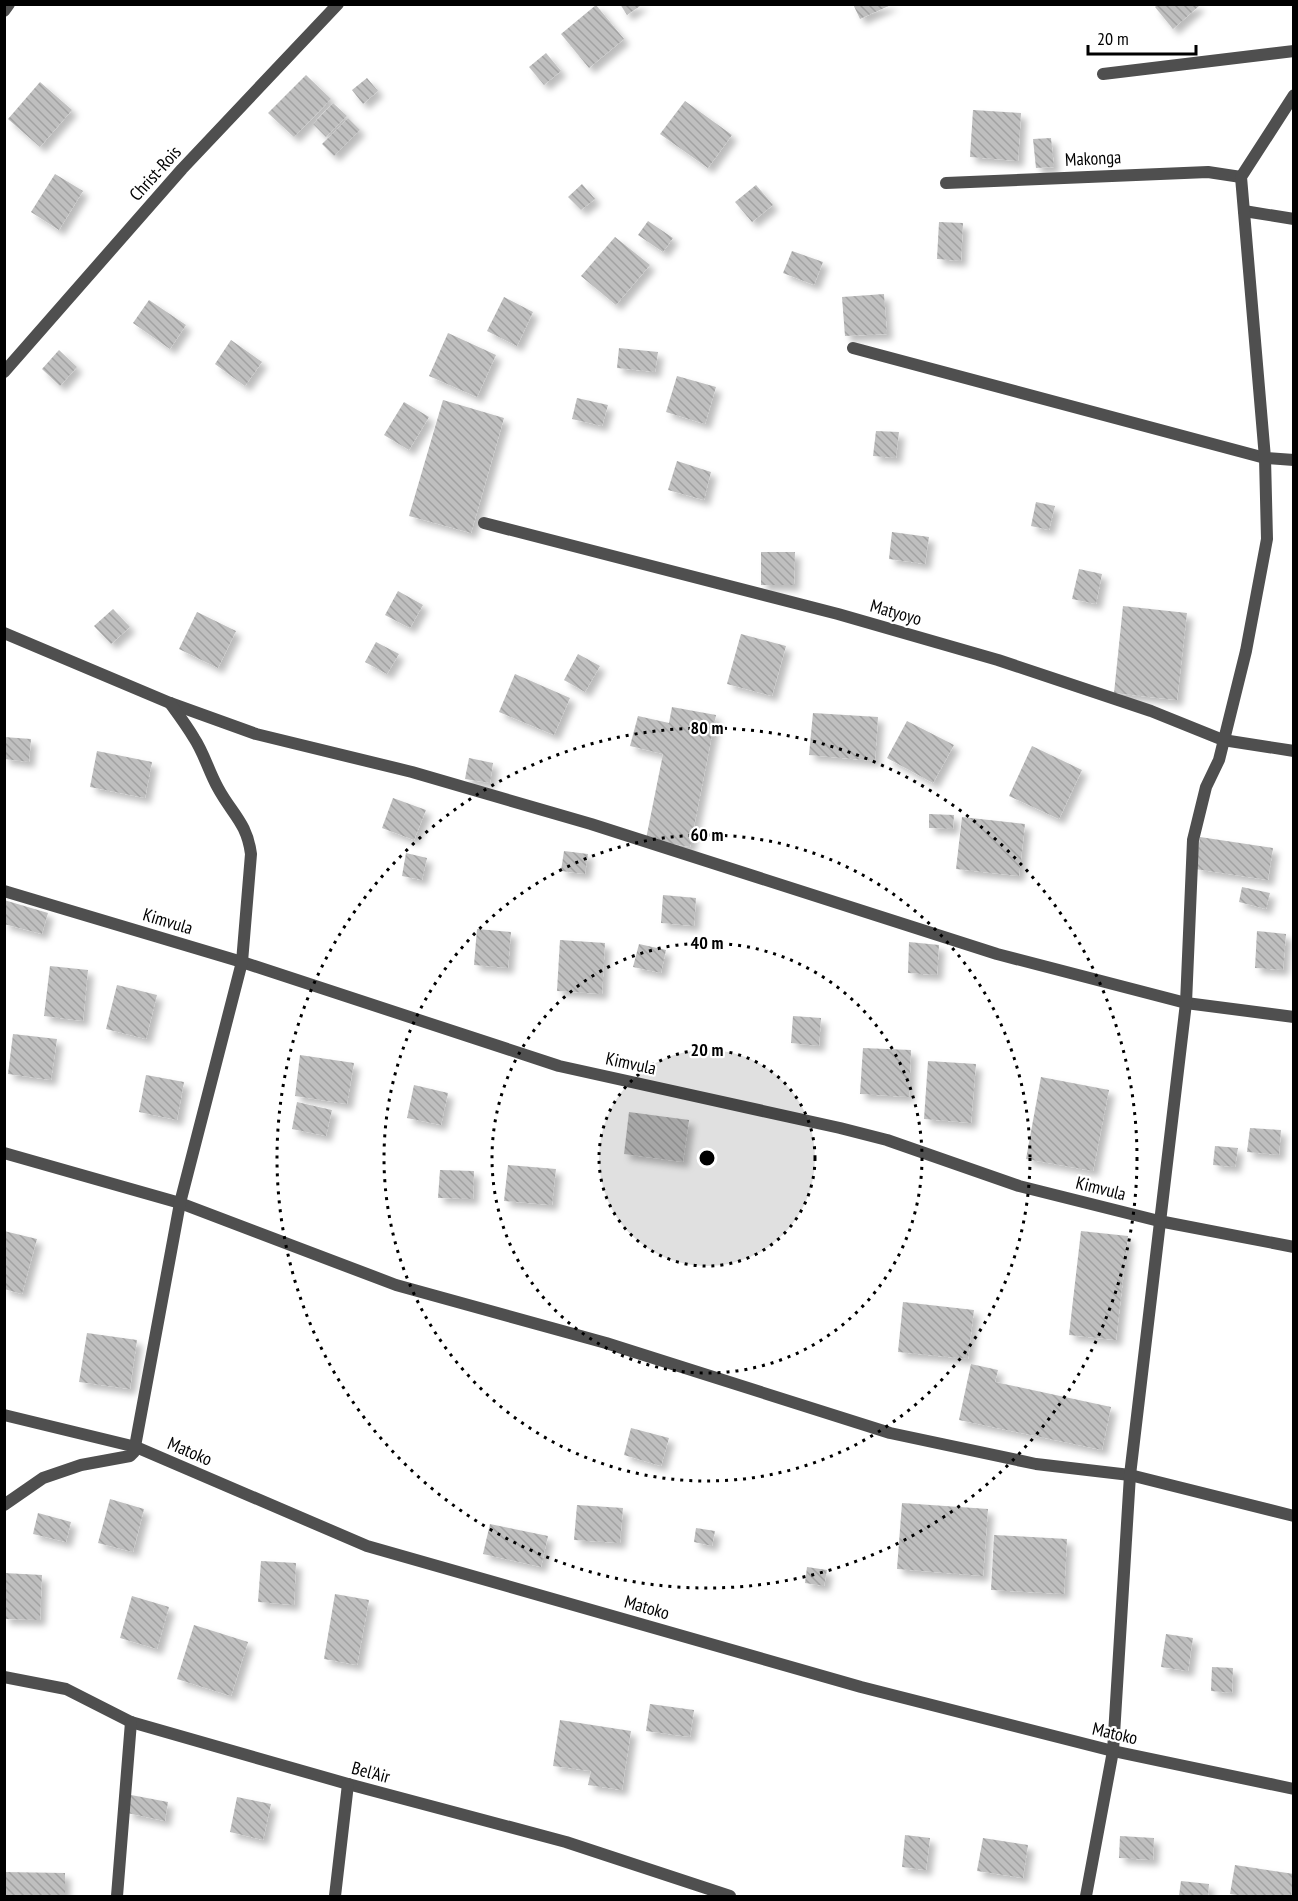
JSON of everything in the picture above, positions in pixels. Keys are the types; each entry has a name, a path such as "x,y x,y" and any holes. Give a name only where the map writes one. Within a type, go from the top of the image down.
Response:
{"street":[{"path":"4,11 9,4"},
{"name":"Christ-Rois","path":"4,372 182,169 338,4"},
{"path":"1103,74 1293,51"},
{"path":"1086,1896 1113,1751 1130,1475 1186,1003 1193,840 1206,787 1219,760 1246,651 1267,539 1266,458 1241,177 1293,95"},
{"name":"Makonga","path":"946,183 1208,172 1241,177"},
{"path":"1244,211 1293,219"},
{"path":"853,348 1266,458 1293,460"},
{"name":"Matyoyo","path":"484,523 838,614 998,660 1151,711 1223,740 1293,751"},
{"path":"4,633 171,703 256,734 412,772 591,824 997,954 1186,1003 1293,1017"},
{"path":"4,1505 15,1495 43,1478 81,1466 130,1455 136,1447 180,1203 242,962 251,854 249,839 243,825 222,796 195,739 171,703"},
{"name":"Kimvula","path":"4,891 242,962 559,1066 840,1128 887,1140 1019,1186 1159,1221 1293,1247"},
{"path":"4,1153 180,1203 396,1285 606,1343 890,1433 1036,1464 1130,1475 1293,1516"},
{"name":"Matoko","path":"4,1415 136,1447 367,1546 861,1688 1113,1751 1293,1789"},
{"name":"Bel'Air","path":"4,1677 66,1689 131,1722 348,1784 566,1842 730,1896"},
{"path":"117,1896 131,1722"},
{"path":"335,1896 348,1784"}],"building":[{"path":"620,4 643,4 627,15"},
{"path":"853,4 893,4 860,19"},
{"path":"1158,4 1198,4 1199,6 1173,29 1155,7"},
{"path":"596,5 624,39 589,68 561,34"},
{"path":"546,53 561,71 544,85 529,67"},
{"path":"306,75 331,99 294,137 268,113"},
{"path":"367,78 378,91 363,104 352,90"},
{"path":"40,82 72,110 40,147 8,119"},
{"path":"685,101 732,135 708,168 660,134"},
{"path":"333,103 347,116 326,137 313,124"},
{"path":"973,110 1021,113 1018,161 970,157"},
{"path":"348,118 360,130 334,156 322,144"},
{"path":"1051,138 1054,167 1036,168 1033,139"},
{"path":"55,174 83,191 59,230 31,212"},
{"path":"582,184 595,199 581,210 568,197"},
{"path":"756,185 773,205 752,222 735,202"},
{"path":"648,221 673,238 663,252 638,235"},
{"path":"939,222 963,223 961,261 937,259"},
{"path":"615,237 650,265 616,305 581,276"},
{"path":"792,251 823,262 814,285 783,273"},
{"path":"884,294 887,334 845,336 842,297"},
{"path":"504,297 533,312 517,346 487,331"},
{"path":"149,300 186,325 170,349 133,323"},
{"path":"448,333 496,355 477,397 429,376"},
{"path":"231,340 262,362 245,386 215,364"},
{"path":"619,348 658,352 655,372 617,368"},
{"path":"59,350 77,367 60,386 42,369"},
{"path":"677,376 716,387 705,424 666,412"},
{"path":"577,398 608,405 602,426 572,419"},
{"path":"443,400 504,418 471,533 409,516"},
{"path":"404,402 429,417 409,450 384,435"},
{"path":"876,431 899,432 896,458 873,456"},
{"path":"677,461 711,472 704,500 668,490"},
{"path":"1036,502 1055,506 1049,530 1031,526"},
{"path":"892,532 929,537 925,564 889,559"},
{"path":"761,552 795,552 794,585 761,585"},
{"path":"1079,569 1102,574 1096,604 1072,599"},
{"path":"398,591 423,605 410,628 385,615"},
{"path":"1123,606 1187,613 1177,700 1114,693"},
{"path":"113,609 130,627 111,644 94,626"},
{"path":"197,612 236,631 218,668 179,649"},
{"path":"741,634 786,646 772,696 727,684"},
{"path":"376,642 399,654 387,674 365,662"},
{"path":"578,654 600,666 585,692 564,680"},
{"path":"515,674 570,698 554,735 499,712"},
{"path":"672,707 716,715 690,847 646,839 663,754 630,746 638,716 669,723"},
{"path":"813,713 878,717 875,761 809,755"},
{"path":"907,721 954,745 933,783 887,758"},
{"path":"4,737 31,739 29,762 4,759"},
{"path":"1032,746 1082,770 1059,819 1009,796"},
{"path":"97,751 152,762 145,798 90,787"},
{"path":"469,758 493,763 490,783 465,779"},
{"path":"393,798 426,810 414,840 382,828"},
{"path":"929,814 954,815 953,829 929,828"},
{"path":"962,817 1025,824 1019,876 956,869"},
{"path":"1200,837 1273,848 1268,880 1195,869"},
{"path":"564,851 588,854 585,874 561,871"},
{"path":"406,853 427,858 422,880 402,876"},
{"path":"1242,887 1270,893 1266,909 1239,902"},
{"path":"663,895 696,898 694,926 661,923"},
{"path":"4,900 48,913 42,934 4,924"},
{"path":"477,929 511,932 508,968 474,965"},
{"path":"1257,931 1286,934 1283,970 1255,968"},
{"path":"560,940 605,943 602,994 557,991"},
{"path":"909,942 939,945 937,975 908,973"},
{"path":"639,944 666,950 661,973 633,967"},
{"path":"50,966 88,970 83,1021 44,1016"},
{"path":"117,985 157,995 146,1039 106,1029"},
{"path":"793,1016 821,1018 819,1046 791,1043"},
{"path":"13,1034 57,1039 51,1080 8,1074"},
{"path":"863,1048 911,1050 909,1097 860,1094"},
{"path":"300,1055 354,1063 347,1104 295,1096"},
{"path":"928,1061 976,1064 971,1123 924,1119"},
{"path":"146,1075 184,1082 177,1120 139,1112"},
{"path":"1041,1077 1109,1090 1093,1171 1026,1159"},
{"path":"414,1085 448,1093 441,1125 407,1118"},
{"path":"297,1102 332,1110 326,1136 292,1129"},
{"path":"629,1112 689,1120 683,1162 624,1154"},
{"path":"1250,1128 1281,1130 1279,1155 1247,1152"},
{"path":"1215,1146 1238,1148 1235,1167 1213,1165"},
{"path":"508,1165 556,1169 552,1205 504,1201"},
{"path":"440,1170 474,1171 473,1199 438,1198"},
{"path":"4,1231 37,1239 22,1294 4,1289"},
{"path":"1081,1231 1128,1236 1116,1340 1069,1335"},
{"path":"903,1302 974,1310 968,1359 898,1352"},
{"path":"87,1333 137,1340 130,1389 79,1382"},
{"path":"971,1364 998,1370 995,1382 1111,1407 1102,1450 959,1420"},
{"path":"631,1428 669,1438 661,1466 624,1455"},
{"path":"110,1499 144,1509 133,1552 98,1543"},
{"path":"902,1503 988,1509 983,1576 897,1569"},
{"path":"577,1505 623,1508 620,1543 574,1540"},
{"path":"38,1513 71,1522 66,1542 33,1534"},
{"path":"490,1524 548,1536 541,1567 483,1554"},
{"path":"696,1528 715,1531 712,1546 694,1542"},
{"path":"994,1535 1067,1539 1064,1594 991,1590"},
{"path":"261,1561 296,1563 294,1605 258,1602"},
{"path":"807,1567 827,1570 824,1586 805,1583"},
{"path":"4,1573 42,1575 40,1620 4,1619"},
{"path":"335,1594 369,1600 357,1665 324,1659"},
{"path":"132,1596 169,1607 157,1649 120,1638"},
{"path":"194,1625 248,1642 231,1696 177,1679"},
{"path":"1166,1634 1193,1638 1188,1671 1161,1667"},
{"path":"1212,1667 1233,1668 1232,1693 1211,1691"},
{"path":"650,1704 694,1710 690,1737 646,1731"},
{"path":"560,1720 631,1731 622,1790 588,1785 591,1771 553,1766"},
{"path":"131,1795 168,1802 165,1821 127,1813"},
{"path":"237,1797 271,1804 263,1840 230,1832"},
{"path":"905,1835 930,1838 926,1870 902,1867"},
{"path":"1120,1836 1154,1838 1153,1860 1119,1858"},
{"path":"983,1838 1028,1845 1023,1878 977,1871"},
{"path":"1235,1865 1294,1874 1291,1896 1230,1894"},
{"path":"4,1872 65,1873 65,1896 4,1896"},
{"path":"1181,1881 1209,1884 1208,1896 1179,1896"}]}
